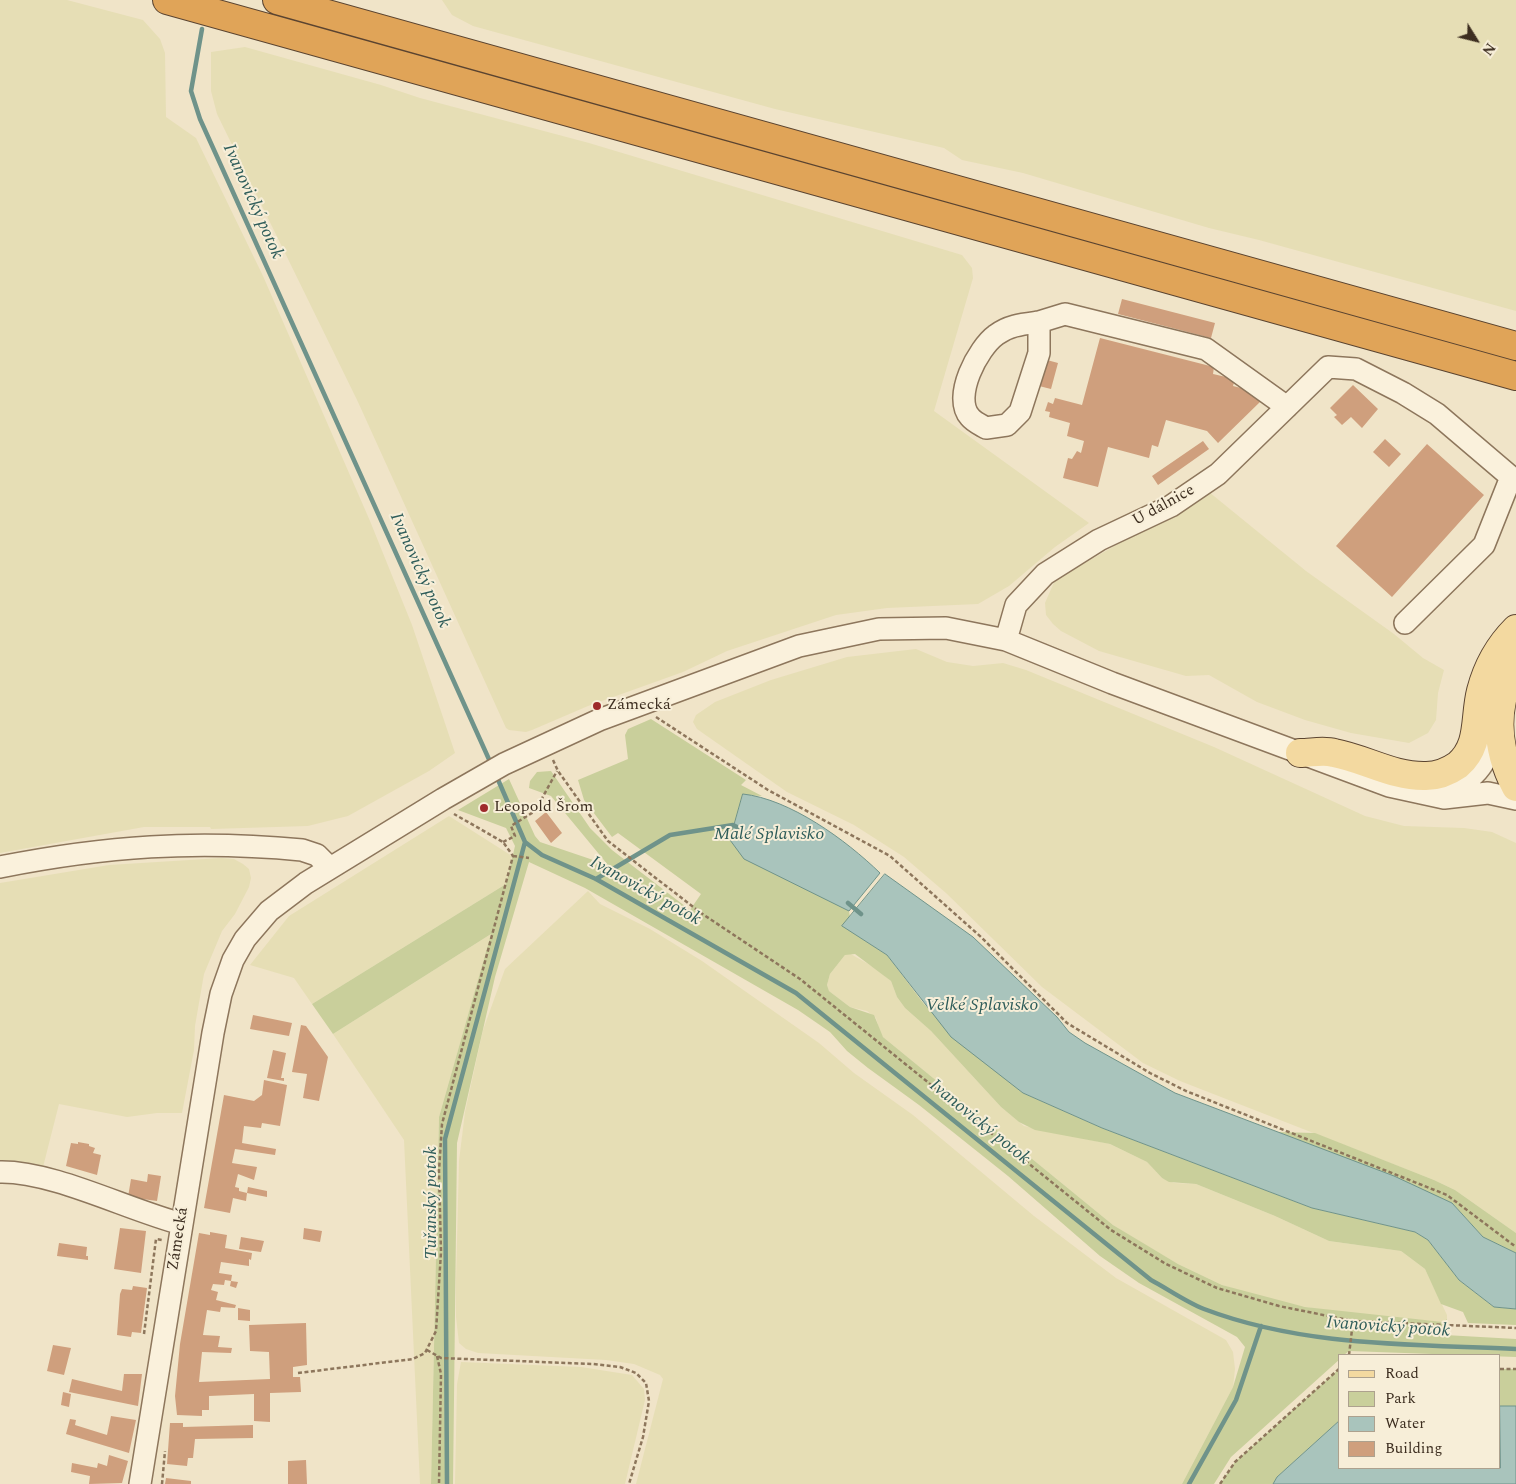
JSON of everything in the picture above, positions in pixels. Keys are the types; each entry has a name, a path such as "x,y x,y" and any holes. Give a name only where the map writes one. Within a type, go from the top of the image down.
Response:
{"highway":[{"path":"167,0 1516,376"},
{"path":"277,0 1516,346"}],"main road":[{"path":"1300,753 1334,752 1381,769 1412,775 1432,776 1451,769 1474,746 1478,707 1488,672 1503,645 1516,629"},
{"path":"1516,664 1505,686 1499,718 1502,756 1516,787"}],"street":[{"path":"1040,322 1039,353 1020,412 1007,425 986,428 969,417 963,399 971,366 995,335 1016,325 1040,322 1065,314 1206,349 1287,407"},
{"name":"U dálnice","path":"1006,640 1016,605 1045,574 1099,540 1171,506 1218,474 1328,367 1356,369 1403,393 1437,414 1511,477 1484,545 1405,623"},
{"name":"Zámecká","path":"140,1484 221,994 233,960 256,925 283,898 443,799 504,764 599,720 799,646 880,629 946,628 1006,640 1112,683 1389,786 1444,798 1488,793 1516,799"},
{"path":"1422,793 1452,788 1472,777 1491,749 1499,718"},
{"path":"0,867 109,849 209,844 302,850 317,855 330,868"},
{"path":"0,1172 21,1174 50,1181 182,1224"}],"path":[{"path":"650,702 657,718 760,785 890,856 981,937 1067,1023 1150,1073 1186,1091 1447,1195 1516,1247"},
{"path":"546,745 558,771 608,841 701,913 800,979 1111,1230 1166,1264 1216,1288 1279,1306 1353,1321 1516,1328"},
{"path":"503,842 515,836 511,826 535,811 558,771"},
{"path":"443,799 456,816 503,842 513,856 529,858"},
{"path":"298,1373 413,1359 427,1350 436,1331 441,1252 439,1171 442,1124 513,856"},
{"path":"1350,1354 1353,1321"},
{"path":"427,1350 441,1358 593,1364 620,1367 636,1373 646,1383 649,1401 643,1437 629,1484"},
{"path":"437,1356 441,1374 439,1484"},
{"path":"1501,1369 1516,1370"},
{"path":"1220,1484 1235,1462 1338,1370"},
{"path":"1222,1480 1224,1484"}],"shaded area":[{"path":"0,0 67,0 143,20 160,39 165,53 166,117 196,138 263,276 370,521 412,625 455,753 429,771 348,816 308,826 211,829 210,827 144,827 0,853"},
{"path":"442,0 1516,0 1516,311 1209,228 1023,173 962,160 944,148 775,109 473,26 452,15"},
{"path":"245,47 381,85 420,98 589,143 962,255 972,268 973,278 934,411 1089,523 1055,547 1009,586 978,604 887,608 836,615 727,651 683,672 588,706 532,730 526,732 509,730 506,728 358,402 217,114 211,91 211,52"},
{"path":"1209,492 1306,571 1394,634 1423,658 1444,670 1438,693 1436,720 1428,733 1409,743 1351,733 1305,720 1257,702 1209,675 1186,676 1099,651 1061,631 1053,624 1046,615 1045,603 1055,580"},
{"path":"916,649 947,662 973,666 1003,663 1026,670 1214,747 1365,816 1404,826 1464,828 1492,832 1516,843 1516,1233 1455,1190 1434,1180 1180,1081 1143,1063 1042,987 946,893 904,857 854,825 787,792 697,729 693,722 696,715 715,702 771,680 847,657"},
{"path":"449,816 512,856 506,884 312,1004 294,978 250,965 289,916"},
{"path":"221,858 234,859 243,864 249,869 251,878 249,887 235,914 222,931 204,974 195,1026 194,1050 182,1113 157,1113 127,1117 59,1104 42,1171 0,1164 0,883 109,865"},
{"path":"588,891 600,904 650,929 702,961 819,1043 854,1073 913,1115 1034,1216 1116,1278 1226,1340 1233,1352 1235,1369 1233,1387 1182,1484 636,1484 663,1379 660,1375 634,1364 606,1360 478,1353 466,1349 459,1343 456,1317 456,1282 459,1161 465,1112 483,1030 505,969"},
{"path":"491,934 439,1117 431,1484 420,1484 404,1140 333,1034"},
{"path":"849,953 877,969 891,981 897,997 905,1008 931,1031 1001,1107 1024,1126 1110,1144 1147,1162 1162,1178 1174,1183 1196,1184 1275,1216 1329,1241 1401,1251 1425,1269 1447,1315 1447,1319 1443,1322 1355,1314 1305,1307 1256,1296 1222,1285 1178,1264 1145,1245 1113,1225 883,1037 876,1018 867,1011 850,1007 829,991 827,985 830,974 845,955"},
{"path":"461,1362 581,1367 632,1375 644,1389 645,1400 625,1484 455,1484 457,1384"}],"green space":[{"path":"651,719 746,780 741,785 762,796 743,795 730,840 849,911 850,917 843,926 887,955 924,1004 1023,1093 1102,1128 1312,1208 1415,1232 1428,1240 1459,1280 1494,1307 1516,1309 1516,1325 1468,1323 1463,1312 1441,1304 1425,1269 1401,1251 1329,1241 1275,1216 1196,1184 1169,1182 1162,1178 1147,1162 1110,1144 1035,1130 1019,1122 1001,1107 931,1031 905,1008 897,997 891,981 855,954 845,955 830,974 827,985 829,991 850,1007 874,1015 883,1037 1113,1225 1178,1264 1222,1285 1305,1307 1443,1322 1447,1319 1445,1335 1516,1339 1516,1357 1501,1356 1501,1354 1349,1351 1345,1354 1338,1354 1338,1361 1231,1457 1214,1484 1182,1484 1233,1387 1245,1347 1237,1337 1139,1283 1100,1256 1008,1176 919,1105 868,1068 847,1051 830,1032 798,1010 585,888 529,862 495,977 457,1143 453,1484 431,1484 439,1117 491,934 333,1034 312,1004 506,884 515,846 506,828 458,810 509,779 535,836 540,842 608,865 551,796 529,788 530,781 537,772 551,771 590,828 612,850 690,910 701,894 618,833 612,837 584,800 578,780 628,759 625,735 628,729"},
{"path":"1277,1132 1315,1133 1455,1190 1516,1233 1516,1253 1483,1237 1452,1203"},
{"path":"1501,1369 1516,1369 1516,1406 1501,1406"},
{"path":"1338,1370 1338,1422 1277,1477 1273,1484 1220,1484 1235,1462"}],"water":[{"name":"Malé Splavisko","path":"743,794 761,797 798,812 851,847 880,873 849,911 744,859 730,840"},
{"name":"Velké Splavisko","path":"885,874 973,937 1057,1017 1069,1032 1085,1043 1175,1093 1394,1176 1452,1203 1483,1237 1516,1253 1516,1309 1494,1307 1459,1280 1428,1240 1415,1232 1312,1208 1102,1128 1023,1093 951,1037 887,955 842,926"},
{"path":"1501,1406 1516,1406 1516,1484 1273,1484 1277,1477 1338,1422 1338,1469 1501,1469"}],"building":[{"path":"1122,299 1215,323 1211,338 1118,314"},
{"path":"1100,338 1214,367 1213,374 1235,379 1233,386 1249,390 1261,401 1218,443 1207,431 1166,420 1158,447 1152,445 1149,458 1108,447 1098,487 1063,478 1068,458 1072,459 1077,451 1081,453 1084,441 1067,436 1070,423 1049,417 1050,412 1045,411 1048,402 1053,404 1055,398 1082,405"},
{"path":"1047,360 1058,363 1051,389 1039,386"},
{"path":"1353,385 1378,409 1362,428 1351,417 1342,425 1334,417 1337,415 1330,408"},
{"path":"1385,439 1401,454 1389,467 1373,452"},
{"path":"1203,441 1209,449 1158,485 1152,476"},
{"path":"1427,444 1484,495 1392,597 1336,546"},
{"path":"546,812 562,833 551,843 535,821"},
{"path":"253,1015 292,1023 289,1036 250,1029"},
{"path":"301,1025 306,1026 328,1057 319,1101 303,1098 307,1074 292,1072"},
{"path":"273,1050 286,1053 281,1078 284,1078 284,1081 267,1078"},
{"path":"264,1080 287,1085 280,1126 262,1123 261,1128 244,1126 242,1143 276,1149 275,1155 235,1149 232,1163 257,1167 254,1180 238,1174 235,1187 239,1188 239,1191 247,1193 246,1201 233,1198 230,1213 204,1208 224,1095 254,1101 262,1095"},
{"path":"78,1142 89,1144 89,1146 95,1148 93,1153 101,1155 97,1175 66,1166 71,1143 78,1144"},
{"path":"148,1174 161,1176 157,1201 128,1197 131,1179 147,1182"},
{"path":"248,1187 267,1191 267,1197 247,1193"},
{"path":"120,1228 146,1231 141,1273 114,1269"},
{"path":"304,1228 322,1231 320,1242 303,1239"},
{"path":"210,1232 227,1235 225,1248 252,1253 251,1260 249,1259 249,1266 221,1262 219,1273 232,1275 231,1281 225,1280 224,1285 213,1284 211,1290 218,1292 216,1300 236,1305 235,1308 221,1307 220,1312 207,1310 203,1335 220,1336 218,1347 232,1348 231,1353 202,1352 199,1382 270,1379 269,1352 250,1351 249,1325 306,1323 307,1365 293,1367 293,1377 300,1377 301,1392 270,1393 270,1422 254,1421 254,1394 209,1396 209,1410 202,1410 202,1416 177,1415 175,1396 180,1344 199,1233 210,1235"},
{"path":"241,1237 264,1241 261,1252 239,1249"},
{"path":"59,1243 87,1247 86,1256 88,1256 88,1260 57,1256"},
{"path":"231,1281 238,1282 236,1288 230,1286"},
{"path":"133,1286 147,1288 141,1333 132,1332 131,1337 117,1335 120,1294 122,1289 132,1290"},
{"path":"238,1308 250,1310 250,1321 238,1320"},
{"path":"53,1345 71,1348 64,1375 47,1371"},
{"path":"124,1374 142,1374 138,1406 69,1392 72,1379 122,1391"},
{"path":"63,1392 71,1394 69,1407 61,1405"},
{"path":"111,1416 136,1420 129,1453 66,1434 70,1419 76,1420 75,1425 107,1435"},
{"path":"170,1423 183,1423 183,1427 253,1425 253,1438 195,1439 193,1458 188,1458 187,1466 167,1464"},
{"path":"109,1455 128,1461 122,1483 89,1484 90,1476 71,1472 72,1463 97,1468 98,1463 107,1466"},
{"path":"306,1460 307,1484 288,1484 288,1461"},
{"path":"166,1478 191,1481 191,1484 165,1484"}],"waterway":[{"name":"Ivanovický potok","path":"202,29 191,91 200,119 492,766"},
{"name":"Ivanovický potok","path":"496,775 525,842 542,855 596,879 796,993 1151,1280 1184,1299 1204,1309 1242,1321 1280,1331 1319,1337 1398,1344 1516,1349"},
{"path":"596,879 670,835 733,825 739,828"},
{"name":"Tuřanský potok","path":"447,1484 445,1139 525,842"},
{"path":"848,903 861,914"},
{"path":"1189,1484 1236,1400 1261,1326"}],"place":[{"name":"Zámecká","path":"597,706"},
{"name":"Leopold Šrom","path":"484,808"}]}
